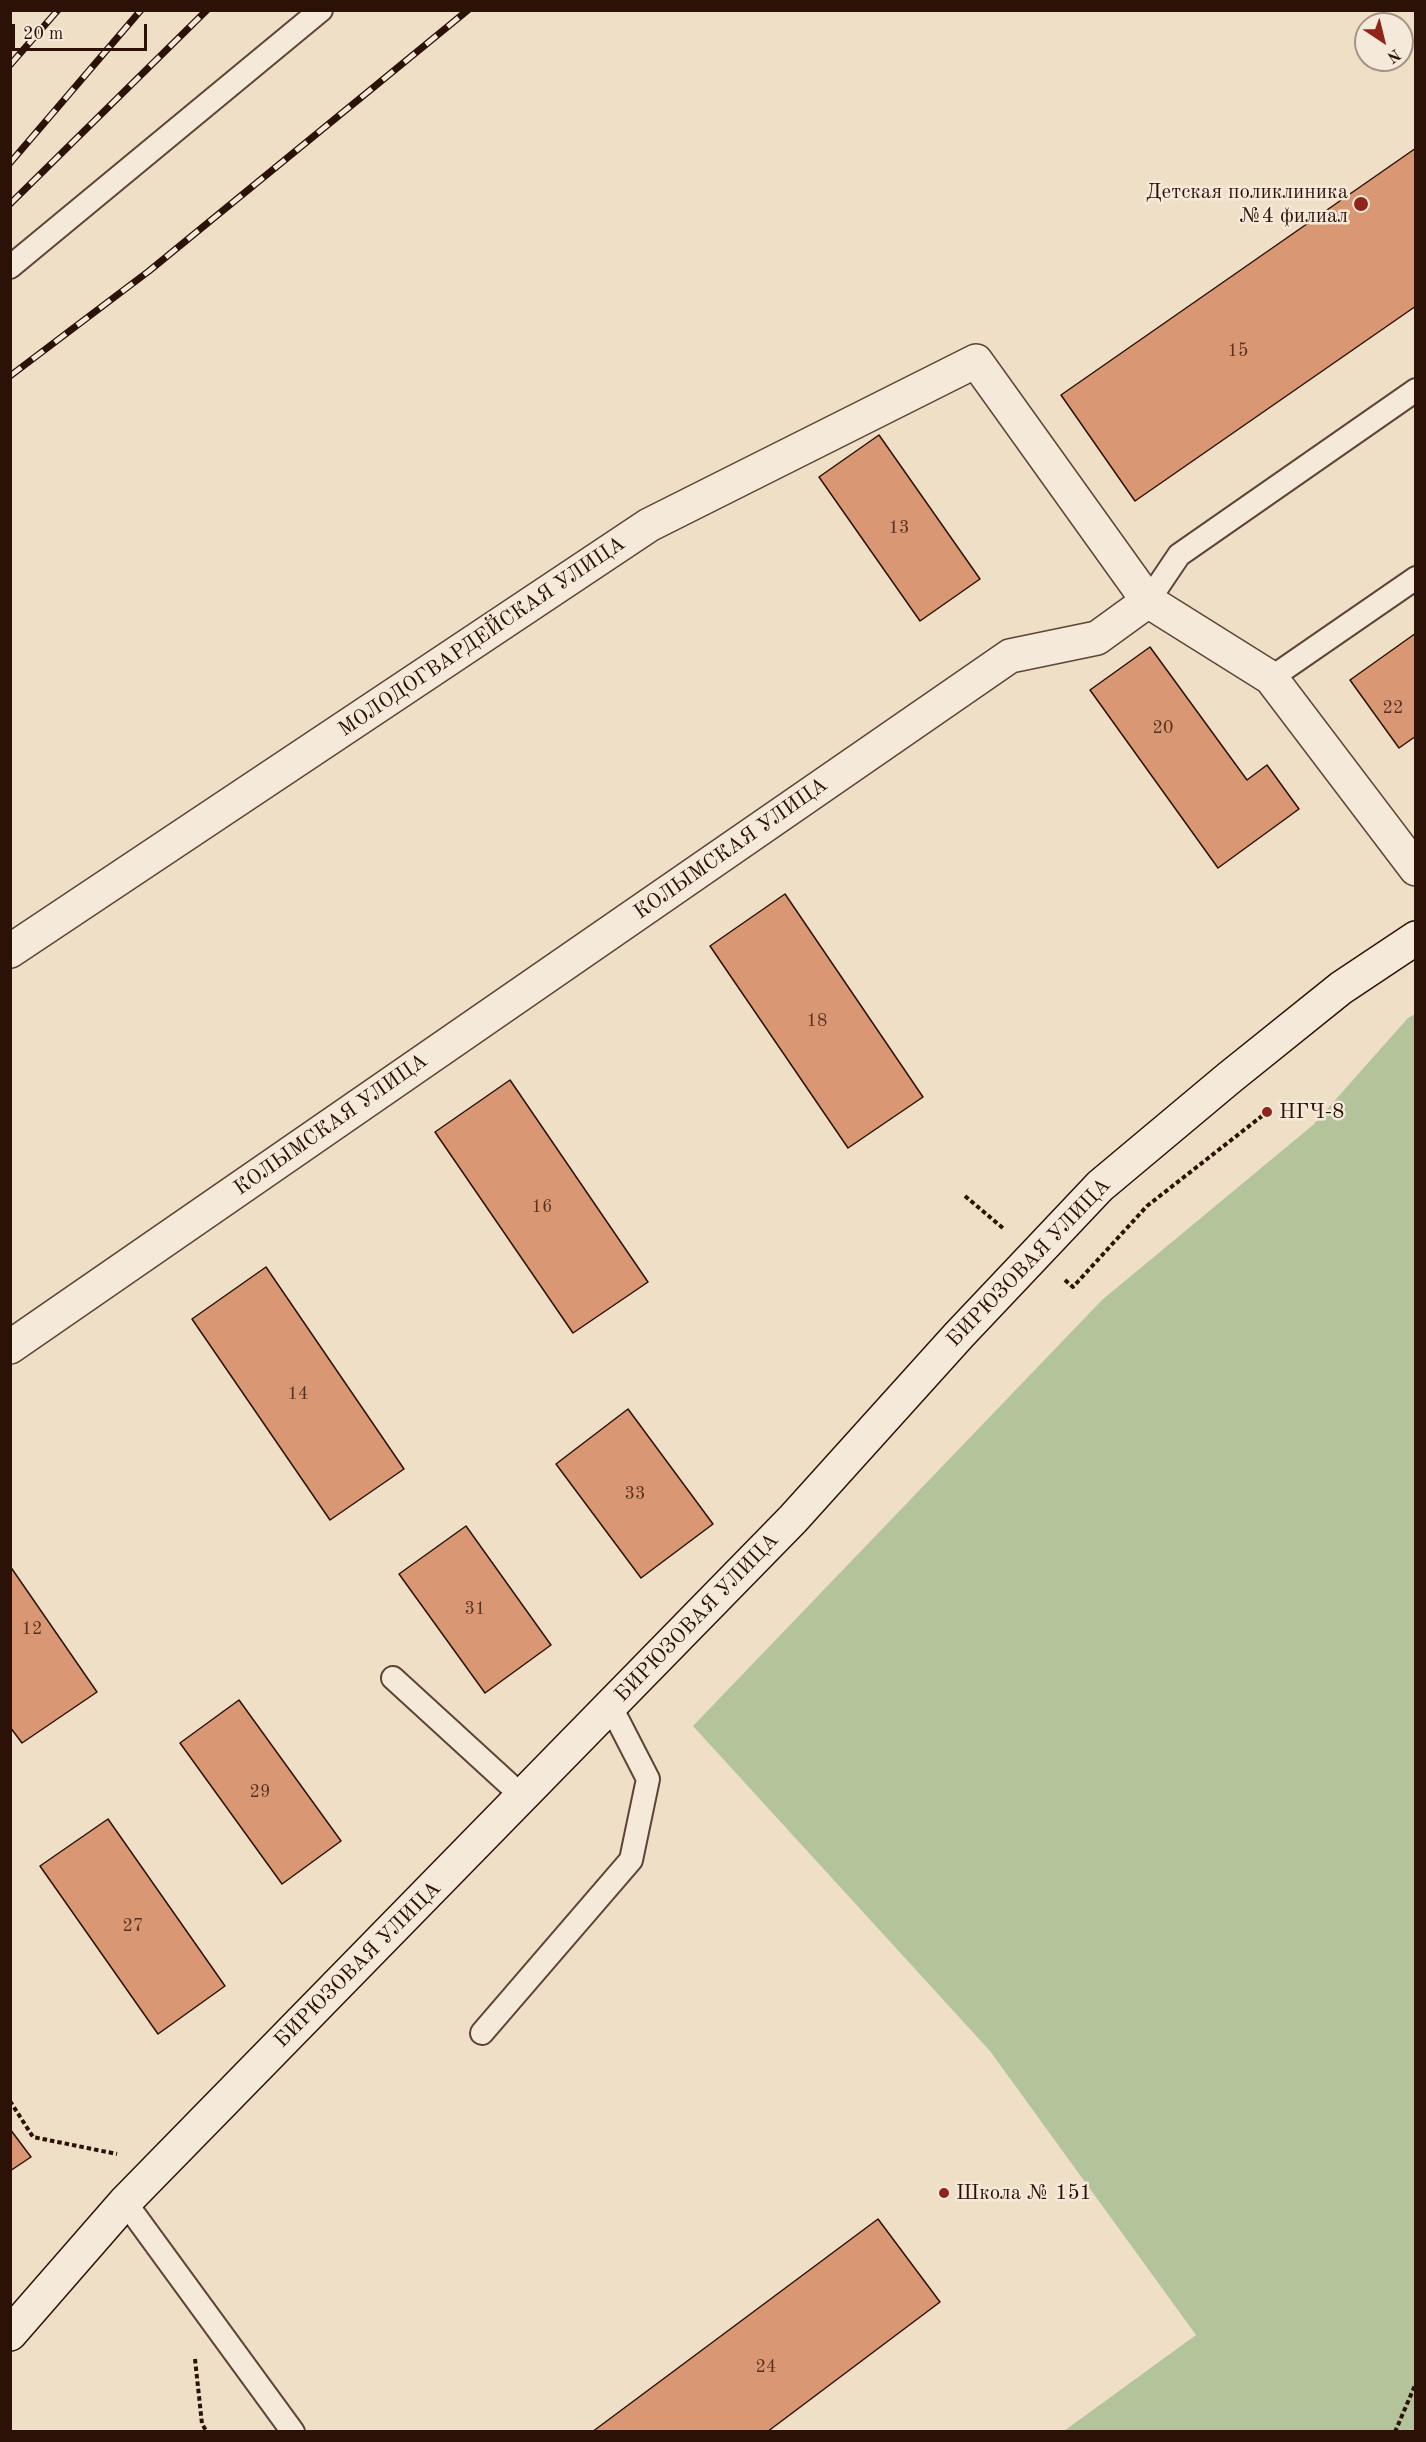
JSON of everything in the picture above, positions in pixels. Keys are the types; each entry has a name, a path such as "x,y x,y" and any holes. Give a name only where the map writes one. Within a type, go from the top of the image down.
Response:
{"street":[{"name":"МОЛОДОГВАРДЕЙСКАЯ УЛИЦА","path":"10,951 650,525 976,361 1148,601"},
{"path":"1148,601 1271,678 1411,854"},
{"name":"КОЛЫМСКАЯ УЛИЦА","path":"10,1347 1010,656 1097,638 1148,601"},
{"name":"БИРЮЗОВАЯ УЛИЦА","path":"10,2334 125,2202 793,1519 959,1335 1100,1186 1341,988 1416,938"}],"lane":[{"path":"10,267 321,10"},
{"path":"1148,601 1179,555 1416,390"},
{"path":"1271,678 1416,578"},
{"path":"393,1678 523,1797"},
{"path":"482,2032 631,1860 648,1779 611,1707"},
{"path":"125,2202 293,2432"}],"path":[{"path":"10,2101 33,2137 118,2154"},
{"path":"1395,2432 1416,2383"}],"green space":[{"path":"1415,1014 1415,2431 1064,2431 1196,2335 990,2051 693,1726 1102,1300 1313,1125 1408,1018"}],"building":[{"path":"1416,148 1416,306 1135,501 1061,395"},
{"path":"879,435 980,579 920,621 819,477"},
{"path":"1416,633 1416,736 1399,748 1350,680"},
{"path":"1150,647 1247,780 1267,765 1299,809 1218,868 1090,690"},
{"path":"785,894 923,1097 848,1148 710,946"},
{"path":"510,1080 648,1282 573,1333 435,1132"},
{"path":"266,1267 404,1469 330,1520 192,1319"},
{"path":"628,1409 713,1524 641,1578 556,1464"},
{"path":"466,1526 551,1645 485,1693 399,1574"},
{"path":"10,1566 97,1692 22,1743 10,1727"},
{"path":"239,1700 341,1841 282,1884 180,1743"},
{"path":"108,1819 225,1986 158,2034 40,1866"},
{"path":"10,2129 31,2157 10,2171"},
{"path":"878,2219 940,2302 767,2432 592,2432"}],"railway":[{"path":"10,65 58,10"},
{"path":"10,163 141,10"},
{"path":"10,204 207,10"},
{"path":"10,376 149,271 468,10"}],"place":[{"name":"Детская поликлиника №4 филиал","path":"1361,204"},
{"name":"НГЧ-8","path":"1267,1112"},
{"name":"Школа № 151","path":"944,2193"}]}
